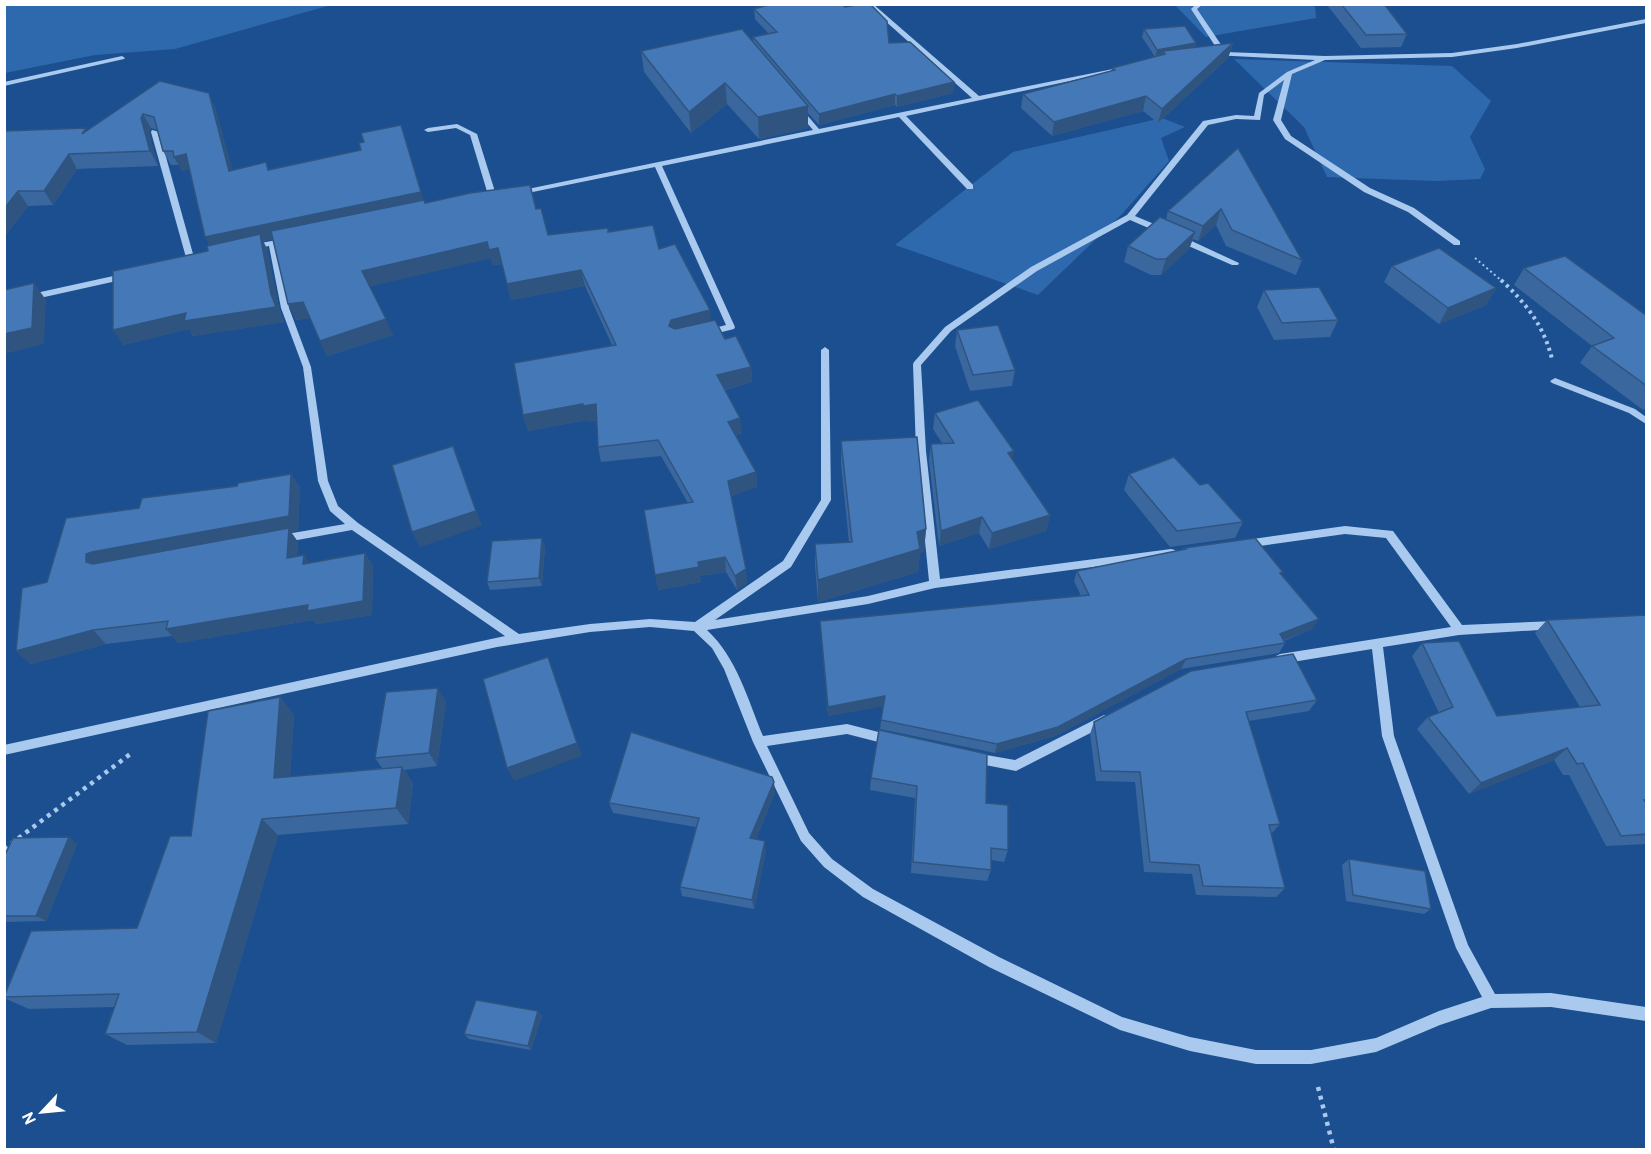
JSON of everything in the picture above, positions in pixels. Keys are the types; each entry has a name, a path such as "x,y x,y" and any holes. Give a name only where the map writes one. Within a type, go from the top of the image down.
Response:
{"street":[{"path":"869,4 978,99"},
{"path":"1200,4 1194,9 1223,53"},
{"path":"1204,55 1223,53 1325,58 1452,55 1517,46 1647,21"},
{"path":"4,84 122,58"},
{"path":"935,584 921,451 917,364 948,329 1035,269 1130,217 1206,123 1236,117 1257,118 1262,94 1289,72 1325,58"},
{"path":"481,201 1129,68"},
{"path":"1289,72 1277,120 1288,137 1367,190 1411,210 1457,243"},
{"path":"796,105 818,132"},
{"path":"900,114 970,188"},
{"path":"428,130 457,126 473,134 493,198"},
{"path":"155,132 191,261"},
{"path":"658,165 731,327 698,335"},
{"path":"1130,217 1235,262"},
{"path":"249,248 295,238"},
{"path":"272,243 285,308 307,367 323,481 334,508 354,526 517,639"},
{"path":"180,264 203,259"},
{"path":"4,303 133,275"},
{"path":"697,627 787,564 826,500 825,350"},
{"path":"1555,381 1632,411 1647,421"},
{"path":"275,540 354,526"},
{"path":"1233,545 1345,530 1389,534 1459,630"},
{"path":"4,750 517,639 590,628 650,623 697,627 868,600 935,584 1188,551"},
{"path":"1263,662 1459,630 1564,624"},
{"path":"697,627 716,645 729,667 759,742 805,837 828,863 868,893 994,962 1120,1023 1190,1044 1256,1058 1311,1057 1376,1045 1439,1018 1491,1001 1551,1000 1647,1014"},
{"path":"1377,643 1388,736 1463,948 1491,1001"},
{"path":"961,755 1016,766 1111,715"},
{"path":"759,742 847,729 906,744"}],"path":[{"path":"1457,243 1497,276 1540,320 1550,342 1552,361 1582,392"},
{"path":"4,849 139,748"},
{"path":"1311,1057 1334,1149"}],"shaded area":[{"path":"5,4 331,5 175,49 95,55 5,73"},
{"path":"1175,5 1315,5 1316,18 1206,37"},
{"path":"1234,59 1452,66 1491,101 1470,137 1485,169 1480,179 1435,181 1327,177 1304,127"},
{"path":"1162,118 1185,127 1161,138 1169,161 1122,214 1038,295 895,245 1013,152"}],"building":[{"path":"772,4 842,4 845,7 870,4 887,21 889,43 910,42 954,82 897,96 895,94 819,114 753,37 777,32 754,9"},
{"path":"1341,4 1384,4 1407,34 1366,35"},
{"path":"1185,26 1196,43 1157,50 1144,29"},
{"path":"742,29 808,106 758,117 725,83 689,112 641,51"},
{"path":"1233,43 1162,109 1146,96 1054,122 1023,94 1115,70 1112,68 1165,54 1163,51"},
{"path":"160,81 209,93 229,171 266,162 268,170 361,150 359,143 364,142 361,133 401,125 421,192 205,237 186,154 174,157 173,151 163,151 154,117 143,114 141,118 150,151 69,154 44,191 18,191 4,209 4,131 86,128 82,134"},
{"path":"1238,148 1302,260 1232,230 1221,209 1203,226 1168,211"},
{"path":"530,185 536,209 541,208 548,235 608,228 608,232 653,225 659,249 675,244 710,310 671,320 669,326 675,329 715,320 725,339 736,336 751,367 717,375 740,418 728,422 756,472 728,481 746,569 735,576 725,557 698,562 699,567 655,575 644,510 693,502 658,440 598,447 596,404 583,406 583,404 523,415 514,363 616,345 581,270 507,284 498,248 489,250 487,242 362,271 386,319 320,341 303,302 288,304 271,231 424,200 425,203 470,193"},
{"path":"1160,217 1195,232 1166,259 1156,259 1128,246"},
{"path":"260,234 271,294 276,307 184,321 186,313 113,330 113,271 208,251 207,246"},
{"path":"1439,248 1496,288 1448,308 1392,266"},
{"path":"1565,256 1647,316 1647,386 1592,346 1614,338 1524,268"},
{"path":"34,283 32,328 4,334 4,290"},
{"path":"1319,287 1338,320 1282,323 1264,290"},
{"path":"998,325 1015,370 973,375 957,330"},
{"path":"978,400 1014,451 1008,453 1050,515 992,533 982,517 941,531 931,444 954,443 935,413"},
{"path":"917,437 926,529 917,532 920,549 818,580 815,544 852,542 841,441"},
{"path":"453,446 476,511 412,532 392,465"},
{"path":"1174,457 1200,485 1208,483 1243,522 1177,531 1129,474"},
{"path":"291,474 289,516 92,552 86,554 86,562 93,564 289,528 287,558 304,555 303,564 365,553 363,601 307,611 308,605 166,629 168,621 93,630 16,651 22,588 47,582 66,518 139,508 142,498 237,486 238,483"},
{"path":"542,538 539,578 487,582 492,541"},
{"path":"1255,538 1283,572 1280,573 1319,619 1280,634 1285,643 1186,659 1058,727 997,744 881,720 885,696 828,707 820,621 1089,595 1077,571 1186,549 1184,548"},
{"path":"1647,615 1647,800 1644,800 1647,804 1647,834 1621,836 1583,763 1577,764 1567,748 1481,783 1428,717 1453,707 1422,643 1459,641 1497,716 1600,705 1547,620"},
{"path":"1293,654 1317,700 1246,712 1280,824 1269,825 1285,888 1203,886 1199,865 1150,862 1140,772 1101,771 1094,722 1191,671"},
{"path":"548,657 577,743 507,768 483,679"},
{"path":"438,688 429,753 375,758 386,692"},
{"path":"280,697 274,778 402,767 396,808 262,819 197,1032 105,1034 119,994 4,997 31,931 137,928 170,836 191,836 208,711"},
{"path":"879,730 987,754 986,803 1008,805 1008,850 991,848 991,870 913,862 917,786 871,778"},
{"path":"631,732 772,777 774,782 750,838 765,841 752,900 680,887 699,818 609,803"},
{"path":"69,837 36,916 4,916 4,857 13,838"},
{"path":"1349,859 1425,871 1431,909 1353,895"},
{"path":"476,1000 538,1011 528,1046 464,1034"}]}
